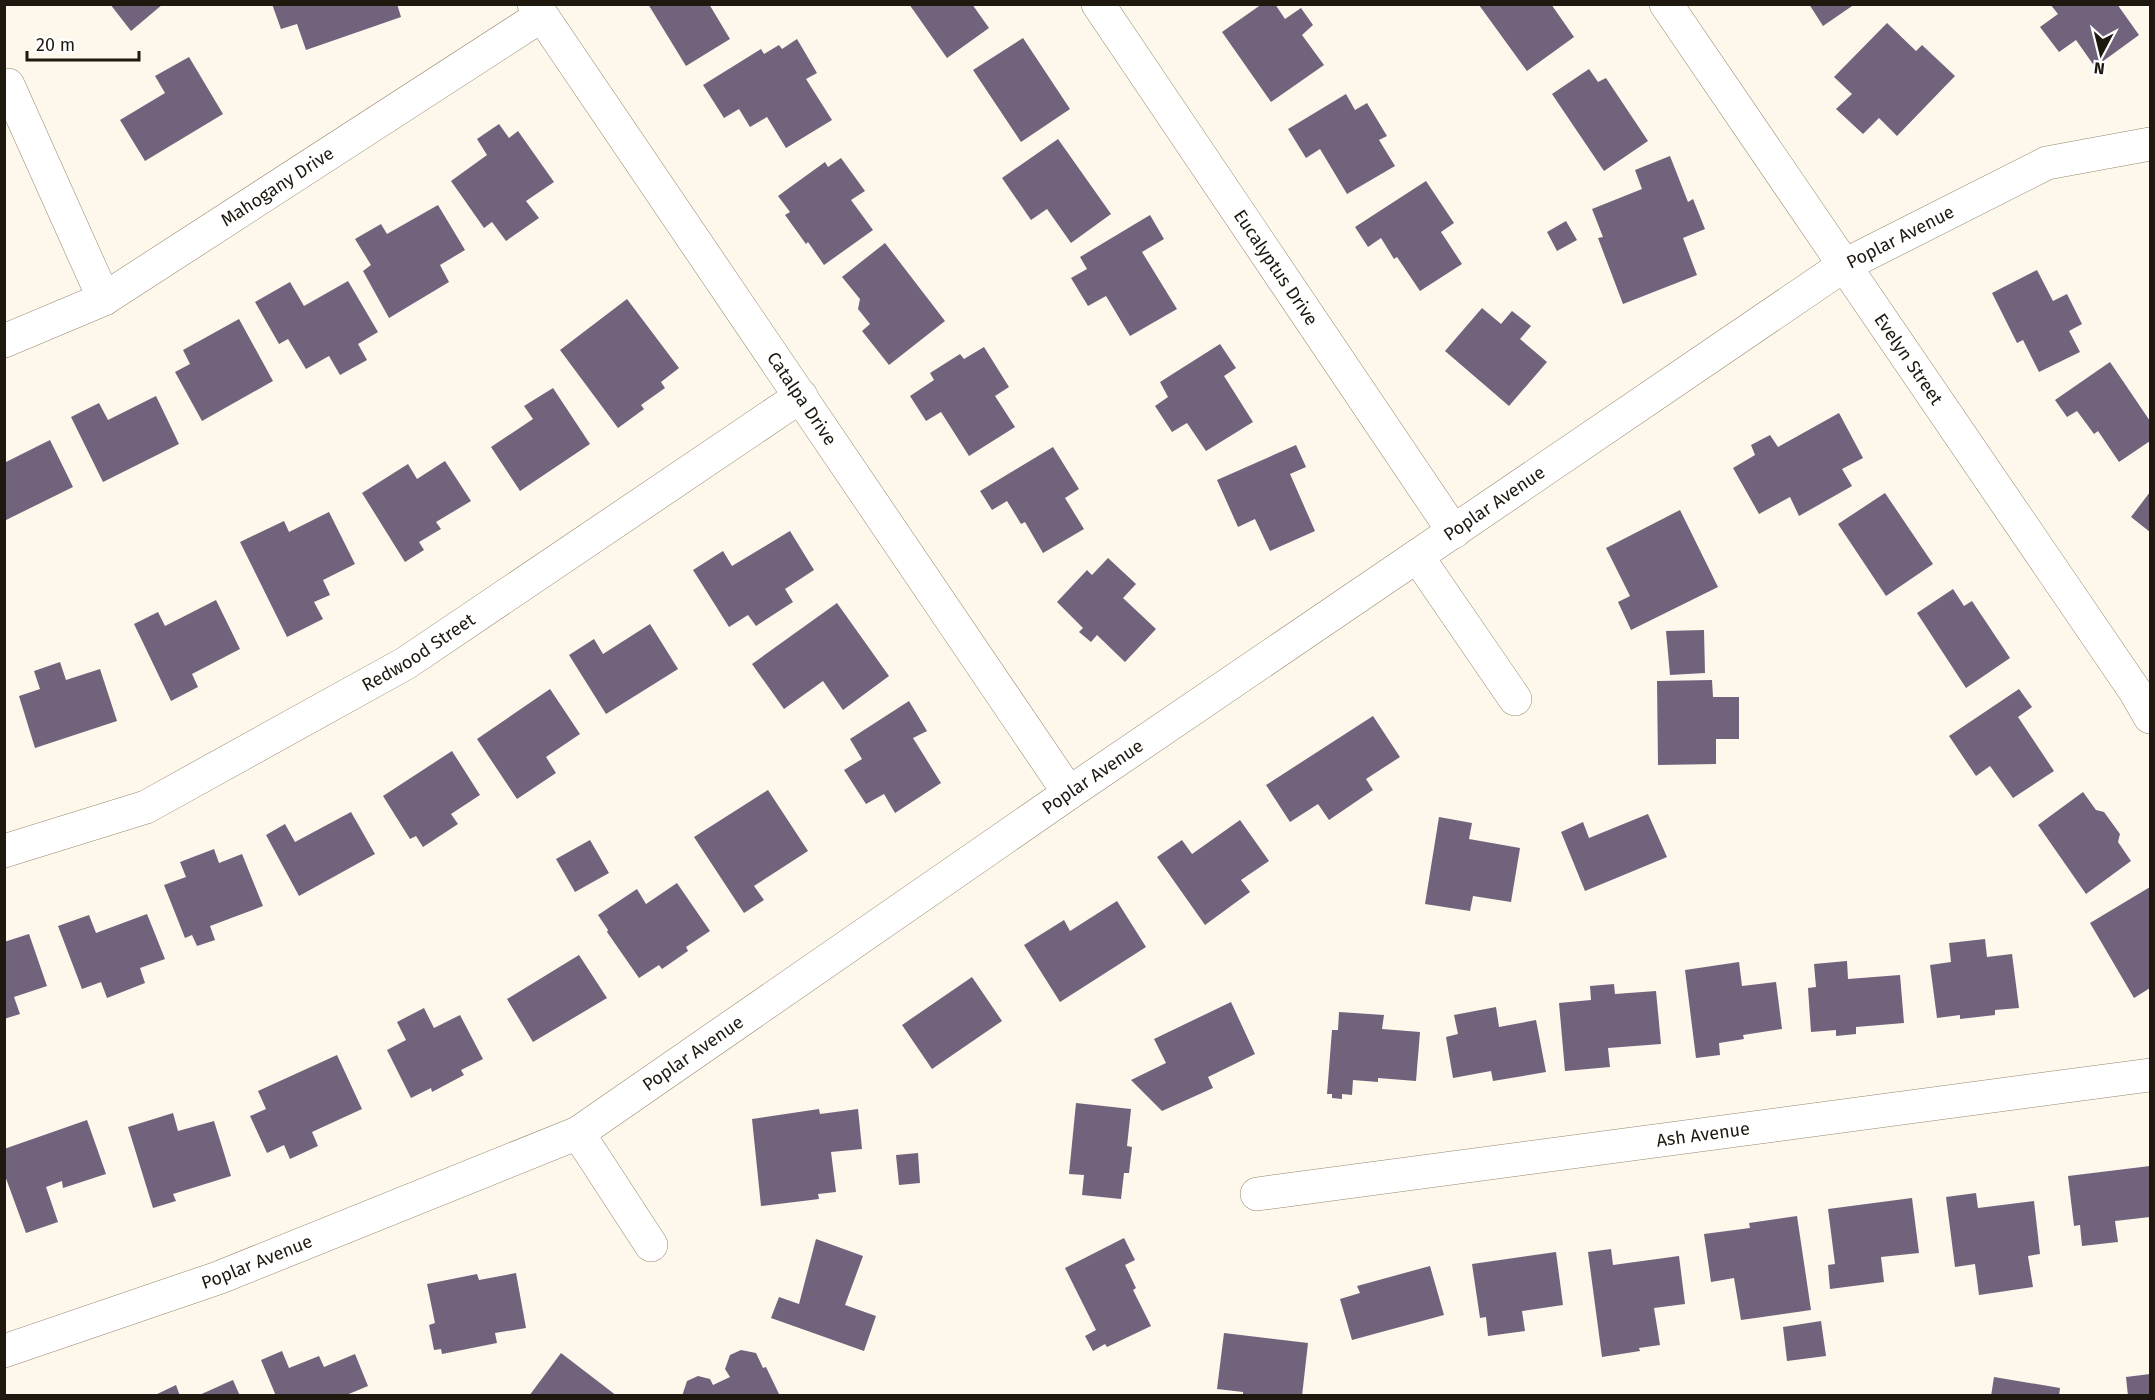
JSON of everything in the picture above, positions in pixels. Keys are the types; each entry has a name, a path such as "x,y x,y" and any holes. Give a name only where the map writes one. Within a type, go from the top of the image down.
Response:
{"street":[{"name":"Eucalyptus Drive","path":"1098,4 1454,532"},
{"name":"Evelyn Street","path":"1666,4 1843,266 2145,697"},
{"name":"Mahogany Drive","path":"4,341 104,299 538,10"},
{"name":"Catalpa Drive","path":"538,10 1069,793"},
{"path":"8,85 104,299"},
{"name":"Poplar Avenue","path":"4,1351 218,1278 578,1133 1069,793 1843,266 2047,163 2151,144"},
{"name":"Redwood Street","path":"4,851 146,807 406,663 801,396"},
{"path":"1417,556 1515,699"},
{"name":"Ash Avenue","path":"1257,1194 2151,1075"},
{"path":"578,1133 651,1245"}],"building":[{"path":"110,4 163,4 131,31"},
{"path":"272,4 397,4 401,17 306,50 297,24 281,29"},
{"path":"648,4 709,4 730,39 686,66"},
{"path":"909,4 972,4 989,28 947,58"},
{"path":"1262,4 1275,4 1285,19 1301,8 1313,25 1302,35 1324,65 1271,102 1222,32"},
{"path":"1480,4 1551,4 1574,37 1527,71"},
{"path":"1809,4 1855,4 1823,26"},
{"path":"2050,4 2117,4 2139,35 2095,67 2076,40 2059,52 2040,27 2058,14"},
{"path":"1887,23 1916,51 1922,45 1955,76 1897,136 1879,118 1863,134 1836,109 1852,94 1834,77"},
{"path":"1023,38 1070,109 1021,142 973,70"},
{"path":"797,39 817,73 806,79 832,120 786,148 767,117 750,127 739,109 724,118 703,85 761,49 764,54 779,45 782,49"},
{"path":"189,57 223,114 145,161 120,120 165,93 155,76"},
{"path":"1589,69 1598,82 1606,78 1648,141 1604,171 1552,94"},
{"path":"1346,94 1355,110 1367,103 1387,136 1379,140 1395,166 1347,194 1320,149 1306,158 1288,129"},
{"path":"499,124 509,138 518,131 554,182 526,201 539,218 506,241 492,222 484,228 451,181 487,155 477,139"},
{"path":"1058,139 1111,214 1071,243 1047,209 1031,220 1002,178"},
{"path":"1670,156 1688,202 1693,199 1705,229 1683,238 1697,275 1623,304 1598,238 1603,237 1592,209 1642,189 1635,170"},
{"path":"841,158 865,191 851,200 873,230 824,265 785,215 790,212 778,196 825,162 828,167"},
{"path":"1426,181 1454,223 1441,232 1462,264 1420,291 1397,257 1394,259 1381,238 1368,247 1355,227"},
{"path":"438,205 465,250 440,265 449,282 389,318 363,271 371,265 355,239 381,224 387,234"},
{"path":"1150,215 1164,239 1142,252 1177,309 1130,336 1106,296 1088,306 1071,278 1087,269 1080,257"},
{"path":"1566,221 1577,240 1557,251 1547,232"},
{"path":"885,243 945,321 889,365 862,331 870,324 858,309 860,299 842,277"},
{"path":"2037,270 2053,301 2067,294 2082,324 2069,331 2080,352 2039,372 2023,340 2017,343 1992,293"},
{"path":"348,281 378,332 358,344 367,360 340,375 329,356 306,369 288,339 279,344 255,302 290,282 304,306"},
{"path":"627,299 679,368 661,382 665,388 641,405 644,409 618,428 560,350"},
{"path":"1482,308 1501,324 1512,311 1531,326 1520,339 1547,362 1509,406 1445,351"},
{"path":"239,319 273,381 202,421 175,372 190,364 183,350"},
{"path":"1220,344 1236,368 1224,376 1253,422 1206,451 1187,423 1172,432 1155,406 1168,397 1160,382"},
{"path":"984,347 1009,387 995,396 1015,427 969,456 941,412 926,421 910,396 934,380 930,373 960,354 964,359"},
{"path":"2110,362 2150,421 2150,441 2119,462 2098,431 2094,434 2077,411 2067,417 2055,400"},
{"path":"553,388 590,444 520,491 491,447 533,419 524,406"},
{"path":"156,396 179,444 103,482 71,417 99,403 108,420"},
{"path":"1839,413 1863,458 1842,469 1852,486 1799,516 1790,497 1759,514 1733,468 1755,455 1751,445 1770,435 1778,447"},
{"path":"50,440 73,487 4,521 4,463"},
{"path":"1296,445 1306,467 1290,474 1315,531 1270,551 1255,519 1238,527 1217,480"},
{"path":"1053,447 1079,489 1065,498 1084,529 1043,553 1025,522 1021,524 1007,501 992,510 980,491"},
{"path":"445,461 471,501 436,522 441,529 419,542 424,550 405,562 362,493 408,464 417,479"},
{"path":"2150,492 2150,532 2131,517"},
{"path":"1885,493 1933,564 1886,596 1838,524"},
{"path":"1680,510 1718,587 1631,630 1618,602 1630,596 1606,548"},
{"path":"329,512 355,564 323,580 330,595 314,602 323,619 287,637 240,542 284,521 289,532"},
{"path":"790,531 814,570 785,589 793,602 756,626 748,615 729,627 693,570 723,551 732,566"},
{"path":"1108,558 1136,584 1123,598 1156,629 1125,662 1097,635 1091,642 1079,632 1083,628 1057,602 1087,570 1092,575"},
{"path":"1953,589 1964,606 1972,601 2010,658 1966,688 1917,613"},
{"path":"216,600 240,649 192,674 198,687 171,701 134,624 158,612 165,626"},
{"path":"837,603 889,676 843,710 823,681 784,709 752,664"},
{"path":"650,624 678,669 606,714 569,655 594,639 603,654"},
{"path":"1704,630 1705,673 1670,675 1666,631"},
{"path":"60,662 66,680 100,669 117,721 35,748 19,696 40,689 34,671"},
{"path":"1712,680 1713,697 1739,697 1739,739 1716,739 1716,764 1658,765 1657,681"},
{"path":"550,689 580,734 546,757 556,773 517,799 477,739"},
{"path":"2019,689 2032,707 2018,717 2054,771 2013,798 1990,766 1976,776 1949,736"},
{"path":"909,701 927,731 913,738 941,783 895,813 884,794 866,804 844,770 862,759 850,739"},
{"path":"1373,716 1400,757 1366,779 1373,790 1329,820 1318,804 1290,822 1266,785"},
{"path":"452,751 480,795 451,814 458,824 423,847 416,836 410,839 383,796"},
{"path":"768,790 808,851 754,886 764,900 744,913 694,837"},
{"path":"2083,792 2096,810 2104,812 2120,834 2118,842 2131,861 2086,894 2038,825"},
{"path":"351,812 375,854 299,896 266,835 285,824 295,842"},
{"path":"1648,814 1667,857 1585,891 1561,832 1583,822 1589,838"},
{"path":"1439,817 1472,823 1469,839 1520,848 1511,902 1473,896 1470,911 1425,904"},
{"path":"1240,820 1269,861 1241,880 1250,892 1205,925 1157,857 1182,840 1192,854"},
{"path":"590,840 609,873 575,892 556,859"},
{"path":"214,849 219,863 242,854 263,906 210,926 215,940 197,946 192,935 185,938 164,885 186,877 180,862"},
{"path":"677,883 710,931 686,947 688,951 662,969 659,965 639,978 598,915 637,889 646,904"},
{"path":"2150,887 2150,988 2134,998 2090,923"},
{"path":"1117,901 1146,947 1060,1002 1024,945 1064,920 1070,931"},
{"path":"147,914 165,959 140,968 145,983 107,998 101,982 82,989 58,926 89,915 96,933"},
{"path":"29,934 47,986 14,997 20,1014 4,1019 4,942"},
{"path":"1985,939 1987,957 2012,954 2019,1008 1995,1010 1995,1015 1960,1019 1960,1015 1937,1018 1930,965 1951,962 1949,943"},
{"path":"579,955 607,998 533,1042 507,999"},
{"path":"1847,961 1848,979 1900,975 1904,1023 1856,1027 1856,1034 1836,1036 1836,1030 1811,1032 1808,988 1816,987 1814,964"},
{"path":"1739,962 1742,986 1776,982 1782,1029 1743,1035 1744,1039 1719,1043 1720,1055 1696,1058 1685,970"},
{"path":"972,977 1002,1021 932,1069 902,1025"},
{"path":"1614,984 1615,994 1656,991 1661,1044 1608,1048 1610,1067 1565,1071 1559,1003 1591,1000 1590,986"},
{"path":"1231,1002 1255,1054 1208,1077 1213,1088 1162,1111 1131,1080 1166,1063 1154,1039"},
{"path":"1496,1007 1499,1027 1536,1020 1546,1072 1493,1081 1491,1071 1453,1078 1446,1037 1458,1034 1454,1015"},
{"path":"424,1008 434,1028 460,1015 483,1059 461,1070 464,1075 432,1092 431,1088 411,1098 387,1050 406,1040 397,1022"},
{"path":"1339,1012 1384,1015 1382,1029 1420,1032 1416,1081 1378,1078 1378,1082 1353,1080 1352,1095 1342,1094 1342,1099 1332,1098 1332,1094 1327,1094 1332,1030 1338,1030"},
{"path":"337,1055 362,1109 312,1132 318,1146 290,1159 284,1145 267,1153 250,1116 266,1109 258,1091"},
{"path":"1076,1103 1131,1109 1127,1146 1132,1147 1129,1173 1124,1173 1121,1199 1082,1195 1084,1175 1069,1174"},
{"path":"819,1109 820,1114 858,1109 862,1149 831,1152 836,1192 818,1194 819,1199 761,1206 752,1119"},
{"path":"173,1113 178,1131 214,1121 231,1176 173,1194 176,1201 153,1208 128,1127"},
{"path":"87,1120 106,1174 63,1188 62,1181 46,1187 58,1222 26,1233 4,1173 4,1149"},
{"path":"918,1153 920,1183 899,1185 896,1155"},
{"path":"2150,1166 2150,1217 2115,1221 2118,1242 2082,1246 2080,1225 2074,1226 2068,1176"},
{"path":"1976,1193 1978,1208 2034,1201 2040,1254 2028,1256 2033,1287 1979,1295 1975,1264 1955,1267 1946,1197"},
{"path":"1912,1198 1919,1253 1881,1257 1884,1282 1830,1289 1828,1265 1835,1264 1828,1209"},
{"path":"1797,1216 1811,1310 1741,1320 1734,1278 1711,1282 1704,1234 1750,1228 1749,1223"},
{"path":"1124,1238 1135,1260 1125,1265 1136,1288 1133,1290 1151,1326 1107,1347 1105,1344 1093,1351 1085,1336 1096,1330 1065,1268"},
{"path":"816,1239 863,1256 845,1305 876,1316 864,1351 771,1318 779,1297 799,1304"},
{"path":"1611,1249 1613,1265 1679,1256 1685,1304 1654,1308 1660,1345 1639,1348 1640,1351 1602,1357 1588,1252"},
{"path":"1556,1252 1563,1305 1522,1311 1525,1331 1488,1336 1486,1317 1480,1318 1472,1264"},
{"path":"1430,1266 1444,1315 1352,1340 1340,1299 1360,1293 1357,1286"},
{"path":"516,1273 526,1328 495,1333 497,1343 442,1354 441,1349 434,1350 429,1325 435,1323 427,1284 477,1274 479,1280"},
{"path":"1821,1321 1826,1356 1787,1361 1783,1327"},
{"path":"1224,1333 1308,1343 1302,1396 1265,1394 1265,1396 1243,1396 1243,1392 1217,1389"},
{"path":"741,1350 756,1353 763,1368 766,1367 780,1396 682,1396 687,1381 698,1376 710,1379 713,1385 730,1377 725,1369 730,1355"},
{"path":"282,1351 289,1368 319,1356 324,1367 355,1354 368,1386 344,1396 276,1396 261,1360"},
{"path":"561,1353 617,1396 529,1396"},
{"path":"2150,1374 2150,1396 2128,1396 2126,1377"},
{"path":"1994,1377 2060,1388 2059,1396 1991,1396"},
{"path":"233,1380 240,1396 197,1396"},
{"path":"176,1385 180,1396 153,1396"}]}
